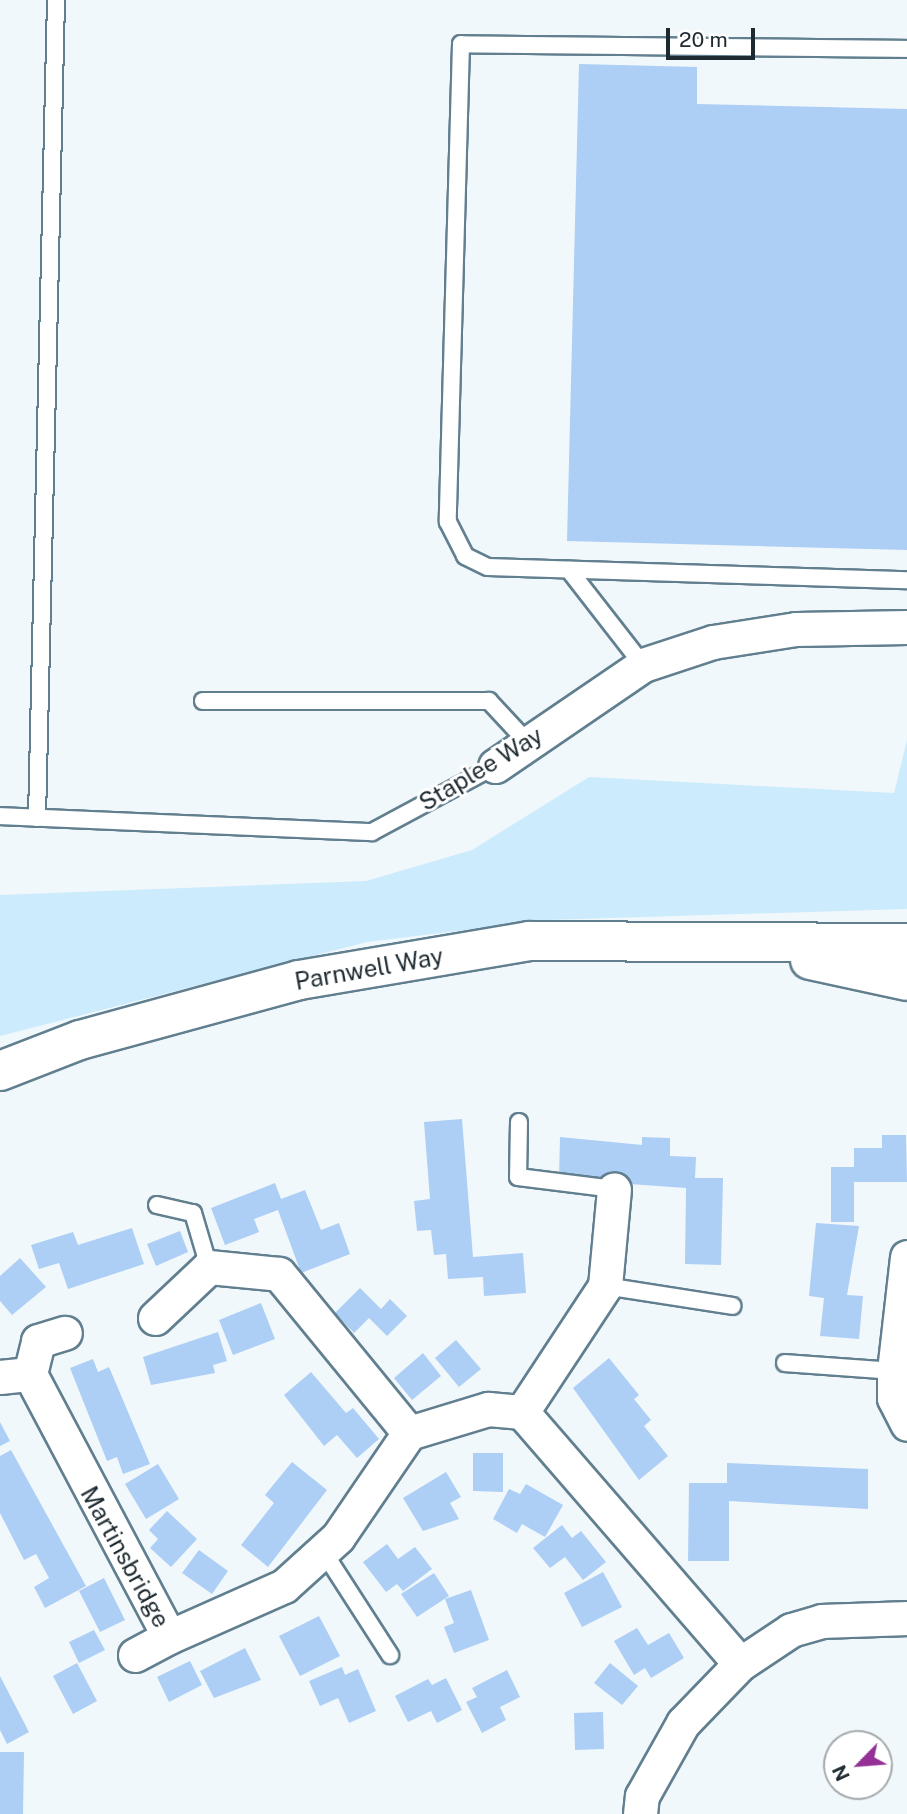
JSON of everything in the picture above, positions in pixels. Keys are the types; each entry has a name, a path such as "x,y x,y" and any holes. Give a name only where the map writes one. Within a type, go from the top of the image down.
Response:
{"street":[{"name":"Staplee Way","path":"495,766 643,665 713,642 796,629 907,626"},
{"name":"Parnwell Way","path":"0,1071 80,1040 299,980 528,941 638,937 749,947 907,943"},
{"name":"Parnwell Way","path":"749,947 907,981"},
{"path":"522,1412 605,1286 614,1189"},
{"path":"907,1256 894,1370 894,1398 907,1424"},
{"path":"155,1318 209,1267 279,1274 409,1433 488,1409 522,1412 740,1664"},
{"path":"15,1376 38,1341 65,1333"},
{"name":"Martinsbridge","path":"15,1376 169,1637 284,1587 323,1551 409,1433"},
{"path":"640,1814 642,1796 683,1723 740,1664 791,1630 822,1621 907,1618"},
{"path":"135,1655 169,1637"}],"lane":[{"path":"37,818 56,0"},
{"path":"907,48 461,44 449,522 465,556 488,567 907,580"},
{"path":"569,570 643,665"},
{"path":"204,701 489,701 528,743"},
{"name":"Staplee Way","path":"0,816 372,832 495,766"},
{"path":"519,1122 518,1177 614,1189"},
{"path":"157,1205 193,1213 209,1267"},
{"path":"605,1286 732,1306"},
{"path":"785,1363 894,1370"},
{"path":"323,1551 390,1655"}],"shaded area":[{"path":"907,740 907,909 547,920 367,942 0,1036 0,895 366,881 472,850 589,777 894,793"}],"building":[{"path":"579,64 697,67 697,104 907,109 907,550 567,541"},
{"path":"462,1119 473,1257 523,1253 526,1293 484,1296 483,1277 448,1279 446,1254 434,1255 431,1230 417,1231 414,1201 430,1199 424,1122"},
{"path":"882,1135 906,1135 907,1182 854,1182 854,1222 831,1222 831,1167 854,1167 854,1148 882,1148"},
{"path":"560,1137 642,1145 642,1137 670,1138 670,1156 696,1157 695,1178 723,1178 721,1265 685,1264 686,1188 559,1179"},
{"path":"275,1183 281,1199 305,1190 321,1230 339,1223 350,1254 301,1273 278,1210 254,1219 259,1232 225,1245 211,1208"},
{"path":"816,1223 859,1226 847,1295 863,1296 859,1339 820,1336 824,1298 809,1296"},
{"path":"132,1228 144,1264 68,1289 59,1263 39,1269 31,1245 73,1232 78,1245"},
{"path":"180,1231 188,1252 156,1266 147,1244"},
{"path":"20,1258 46,1287 12,1315 0,1301 0,1276"},
{"path":"360,1288 381,1309 390,1299 407,1316 387,1336 369,1318 354,1333 335,1313"},
{"path":"261,1303 275,1339 233,1355 219,1320"},
{"path":"218,1332 227,1361 213,1365 215,1373 151,1385 143,1357"},
{"path":"456,1340 481,1369 459,1387 435,1358"},
{"path":"423,1353 441,1376 412,1400 394,1378"},
{"path":"609,1358 639,1395 634,1399 651,1420 644,1426 668,1456 639,1480 573,1388"},
{"path":"93,1359 98,1372 109,1367 150,1464 123,1474 117,1457 107,1461 70,1368"},
{"path":"311,1372 346,1413 353,1408 379,1439 357,1458 337,1435 324,1446 284,1395"},
{"path":"0,1422 10,1441 0,1446"},
{"path":"11,1450 86,1586 45,1608 34,1587 49,1578 36,1554 24,1560 0,1513 0,1456"},
{"path":"473,1453 503,1453 503,1492 473,1491"},
{"path":"292,1462 327,1490 268,1567 241,1545 274,1503 265,1495"},
{"path":"727,1463 868,1469 868,1509 729,1501 729,1561 688,1561 689,1483 727,1483"},
{"path":"158,1464 179,1499 146,1519 125,1484"},
{"path":"446,1472 461,1497 450,1503 459,1519 423,1531 403,1498"},
{"path":"526,1484 563,1505 545,1537 522,1524 517,1533 493,1519 509,1489 520,1494"},
{"path":"167,1511 197,1539 171,1567 150,1548 158,1539 149,1530"},
{"path":"562,1525 572,1538 581,1531 606,1562 583,1580 565,1557 550,1568 533,1548"},
{"path":"387,1544 398,1559 415,1547 432,1569 403,1591 397,1584 386,1592 363,1562"},
{"path":"199,1550 228,1571 212,1594 182,1573"},
{"path":"603,1572 622,1607 582,1627 564,1593"},
{"path":"434,1573 449,1596 417,1617 401,1594"},
{"path":"104,1578 125,1620 100,1632 79,1591"},
{"path":"471,1590 489,1640 454,1653 444,1627 454,1623 445,1599"},
{"path":"319,1616 340,1656 300,1676 279,1636"},
{"path":"637,1628 648,1645 669,1633 684,1658 651,1678 645,1668 634,1675 614,1641"},
{"path":"94,1630 105,1650 79,1663 69,1642"},
{"path":"245,1648 261,1680 214,1698 200,1671"},
{"path":"190,1661 202,1685 169,1702 157,1677"},
{"path":"77,1663 97,1701 73,1714 53,1676"},
{"path":"610,1663 638,1686 622,1705 594,1683"},
{"path":"342,1667 345,1675 358,1669 376,1711 349,1723 338,1698 320,1706 309,1681"},
{"path":"507,1670 520,1697 500,1707 506,1720 482,1733 466,1702 477,1697 472,1688"},
{"path":"0,1676 29,1732 7,1744 0,1730"},
{"path":"446,1678 462,1710 437,1723 431,1711 408,1722 395,1696 428,1679 432,1685"},
{"path":"603,1712 604,1749 575,1750 574,1713"},
{"path":"0,1752 24,1752 23,1814 0,1814"}]}
